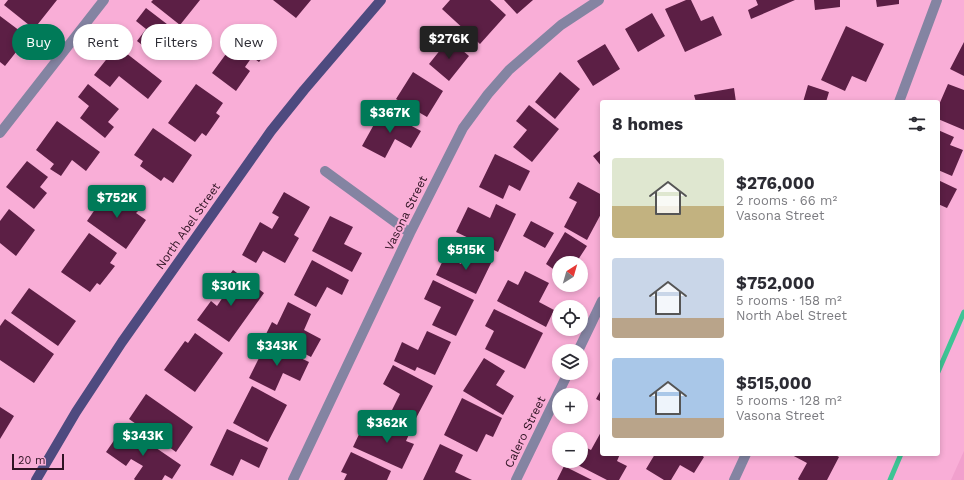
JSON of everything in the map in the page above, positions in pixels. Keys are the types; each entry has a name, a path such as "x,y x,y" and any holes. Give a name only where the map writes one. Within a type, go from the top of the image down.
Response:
{"main road":[{"name":"North Abel Street","path":"36,480 76,412 122,342 271,131 381,0"}],"street":[{"path":"0,133 104,0"},
{"name":"Vasona Street","path":"293,480 410,233 463,128 488,94 509,70 561,25 599,0"},
{"path":"900,100 937,0"},
{"path":"326,171 410,233"},
{"path":"581,344 600,305"},
{"name":"Calero Street","path":"516,480 565,380"},
{"path":"734,480 745,456"}],"shaded area":[{"path":"964,451 964,480 951,480"}],"building":[{"path":"8,0 57,0 38,24 28,24 4,5"},
{"path":"153,0 200,0 181,24 179,24 151,2"},
{"path":"273,0 311,0 296,18"},
{"path":"450,0 490,0 506,15 480,44 442,9"},
{"path":"504,0 533,0 517,14"},
{"path":"686,0 691,0 701,21 713,16 722,35 685,52 665,9"},
{"path":"756,0 795,0 751,19 748,10 758,5"},
{"path":"814,0 840,0 840,7 815,10"},
{"path":"876,0 899,0 899,4 877,7"},
{"path":"146,8 167,24 141,25 136,21"},
{"path":"652,13 665,36 638,52 625,29"},
{"path":"0,16 12,25 12,57 5,66 0,62"},
{"path":"846,26 884,44 866,82 852,76 845,91 821,80"},
{"path":"141,36 141,44 137,41"},
{"path":"449,39 469,56 449,81 429,64"},
{"path":"964,42 964,76 950,69"},
{"path":"605,44 620,69 593,86 577,61"},
{"path":"133,58 162,81 148,99 119,76 110,87 94,75 106,60 133,60"},
{"path":"222,60 250,60 245,67 250,71 236,91 212,73"},
{"path":"413,72 443,91 427,117 396,99"},
{"path":"560,72 580,89 555,119 535,102"},
{"path":"88,84 119,109 108,122 114,127 105,138 80,118 89,106 78,97"},
{"path":"196,84 223,103 216,113 220,116 206,136 202,133 195,142 168,123"},
{"path":"948,84 964,90 964,130 940,120 940,102"},
{"path":"808,85 829,92 827,100 804,100"},
{"path":"734,88 736,100 695,100 694,95"},
{"path":"529,105 559,129 532,162 513,147 527,130 516,121"},
{"path":"382,110 421,131 411,148 395,139 385,158 362,146"},
{"path":"57,121 100,152 86,171 72,160 61,176 50,169 54,164 36,150"},
{"path":"153,128 192,155 173,183 164,177 161,181 140,166 143,161 134,155"},
{"path":"940,131 954,137 950,145 963,150 952,176 940,171"},
{"path":"600,151 600,165 593,156"},
{"path":"495,154 530,171 520,191 509,185 503,199 479,187"},
{"path":"27,161 48,177 40,187 47,193 34,209 6,187"},
{"path":"940,181 957,189 947,208 940,205"},
{"path":"578,182 600,194 600,216 587,240 564,227 577,202 569,198"},
{"path":"109,189 139,210 136,213 146,220 126,249 87,221"},
{"path":"284,192 310,207 294,235 299,238 285,263 263,251 256,263 242,255 260,222 272,229 279,217 272,213"},
{"path":"496,204 516,214 498,252 456,232 468,207 490,218"},
{"path":"9,209 35,230 16,256 0,243 0,221"},
{"path":"330,216 353,227 344,244 362,253 352,272 312,251"},
{"path":"531,221 554,233 545,248 523,236"},
{"path":"565,232 587,246 581,256 552,256 552,268 546,264"},
{"path":"89,233 117,253 110,263 115,266 100,285 97,283 90,292 61,272"},
{"path":"469,248 493,259 476,294 436,275 445,256 461,264"},
{"path":"312,260 349,280 342,295 327,287 316,307 294,295"},
{"path":"233,270 264,293 229,342 197,320 211,301 217,306 225,294 219,289"},
{"path":"525,271 549,283 539,302 552,309 552,314 546,327 497,301 508,280 518,285"},
{"path":"433,280 474,300 456,336 432,325 441,307 424,299"},
{"path":"29,288 76,321 58,346 11,313"},
{"path":"288,302 311,314 304,330 321,339 311,357 266,334 272,322 277,325"},
{"path":"494,309 543,333 525,369 485,349 494,331 485,326"},
{"path":"5,319 54,354 34,383 0,360 0,326"},
{"path":"427,331 451,342 435,375 417,367 415,371 394,361 402,342 418,350"},
{"path":"195,333 223,353 195,392 164,370 185,341 188,343"},
{"path":"267,342 309,362 300,381 283,373 275,391 249,378"},
{"path":"484,358 505,371 496,385 514,396 503,415 463,391"},
{"path":"393,365 433,386 414,422 392,410 400,394 383,384"},
{"path":"252,386 287,405 268,442 233,423"},
{"path":"600,392 600,401 596,399"},
{"path":"146,394 193,427 176,452 129,419"},
{"path":"462,398 502,418 493,437 486,434 477,452 444,435"},
{"path":"0,407 14,416 0,439"},
{"path":"387,419 411,430 406,441 414,444 402,469 353,447 362,428 379,436"},
{"path":"124,426 181,465 172,479 165,475 162,480 135,480 134,479 143,466 131,459 126,466 106,452"},
{"path":"227,429 268,448 259,468 241,459 233,476 210,465"},
{"path":"600,434 600,456 619,456 617,461 627,466 619,480 607,480 584,468 588,468 588,448 591,450"},
{"path":"440,444 463,455 455,472 472,480 423,480"},
{"path":"351,452 391,471 387,480 344,480 347,474 341,472"},
{"path":"654,456 704,457 694,473 680,465 671,480 664,480 646,469"},
{"path":"794,456 839,457 827,480 799,480 798,479 807,463"},
{"path":"563,468 568,468 592,480 557,480"}],"waterway":[{"path":"940,367 964,312"},
{"path":"890,480 900,456"}]}
